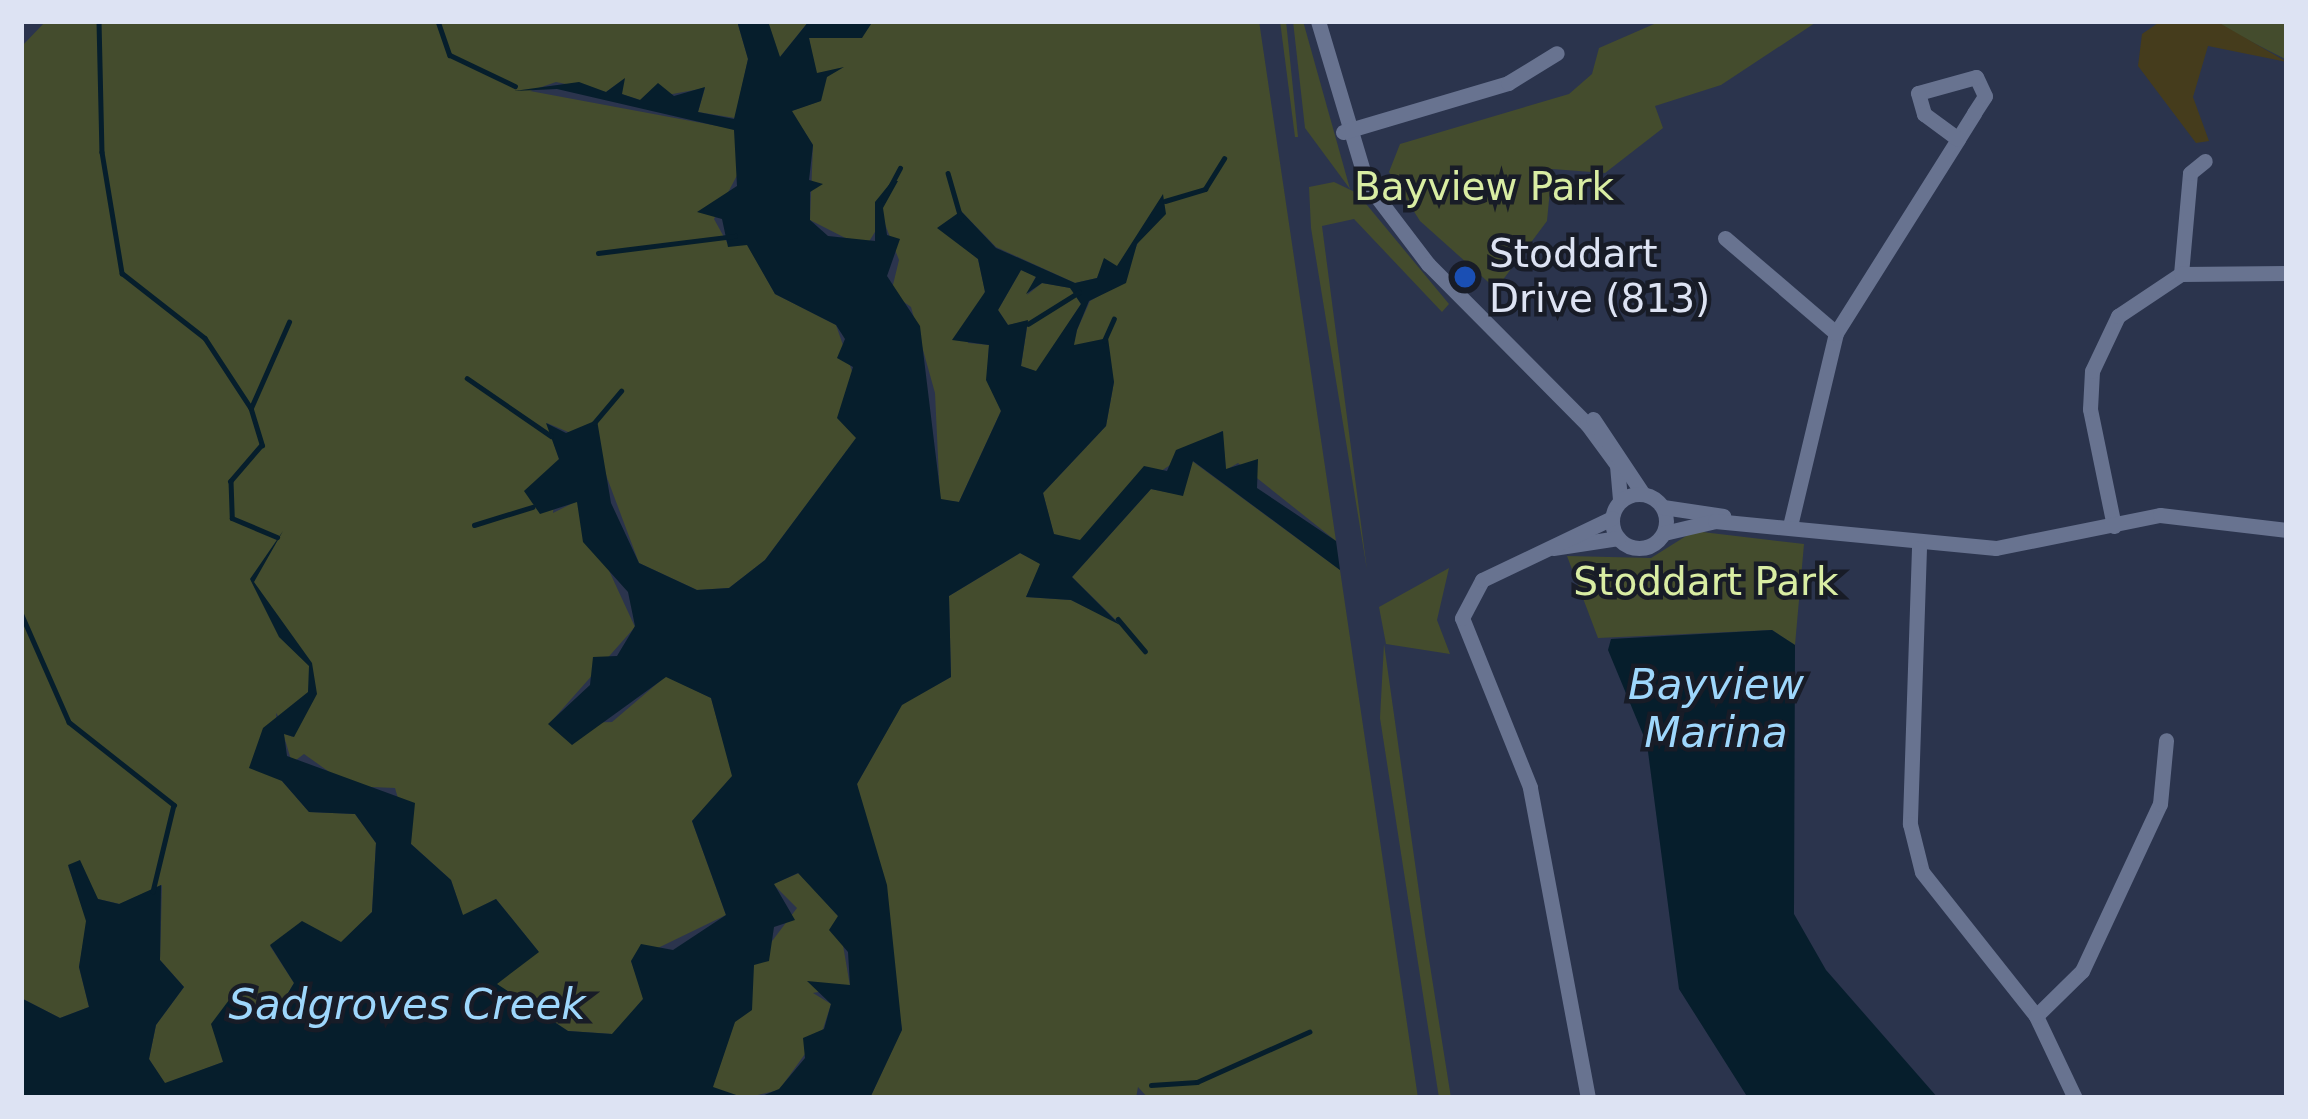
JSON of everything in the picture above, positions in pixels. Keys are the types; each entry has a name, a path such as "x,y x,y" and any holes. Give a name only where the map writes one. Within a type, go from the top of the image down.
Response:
{"street":[{"path":"1318,21 1343,132 1406,241 1569,408 1617,465 1620,501 1612,518 1474,586 1462,618 1530,788 1588,1098"},
{"path":"1343,132 1508,82 1557,53"},
{"path":"1790,526 1836,333 1958,139 1985,96 1976,77 1918,93 1924,114 1958,139"},
{"path":"2181,274 2190,173 2205,161"},
{"path":"1725,238 1836,333"},
{"path":"2114,526 2092,371 2118,316 2181,274 2287,273"},
{"path":"1569,408 1625,453 1643,494 1663,507 1743,523 1790,526 1919,548 1996,548 2114,526 2215,515 2287,530"},
{"path":"1620,501 1643,494"},
{"path":"1663,507 1664,533"},
{"path":"1612,518 1618,538"},
{"path":"1544,549 1618,538 1637,549 1664,533 1743,523"},
{"path":"1919,548 1910,824 1947,915 2036,1016 2075,1098"},
{"path":"2036,1016 2082,971 2160,804 2166,740"}],"green space":[{"path":"46,21 737,21 748,59 735,118 698,112 705,88 640,100 621,94 624,79 606,92 556,82 530,91 734,129 742,166 714,219 729,246 747,244 775,294 836,325 854,377 842,415 857,437 765,560 729,588 697,590 639,563 594,443 547,423 559,459 553,513 577,501 635,627 549,724 612,722 666,676 711,698 733,776 692,821 726,915 631,961 644,998 613,1034 568,1031 496,984 538,951 496,899 463,916 451,880 411,844 395,788 349,786 304,754 292,763 283,733 293,737 276,713 282,781 309,812 355,814 376,843 372,912 341,943 270,946 294,983 276,1014 223,1062 165,1084 149,1059 156,1025 184,987 160,960 162,885 120,904 98,899 68,866 87,921 79,967 89,1007 60,1018 21,998 21,47"},
{"path":"809,21 780,57 770,51 764,23"},
{"path":"873,21 1259,21 1336,541 1238,463 1226,470 1222,431 1129,492 1080,541 1054,535 1043,493 1106,426 1114,382 1104,357 1073,345 1077,330 1090,301 1118,285 1153,211 1117,267 1105,260 1097,278 1075,283 996,247 962,212 939,227 978,259 985,291 968,343 989,345 987,380 1001,411 959,502 940,500 935,393 911,307 891,293 899,260 883,219 865,248 810,220 813,145 791,111 820,101 809,38"},
{"path":"1280,21 1286,21 1298,137 1295,137"},
{"path":"1293,21 1303,21 1350,189 1305,128"},
{"name":"Bayview Park","path":"1661,21 1818,21 1721,85 1655,106 1663,128 1605,173 1552,169 1547,221 1496,289 1420,221 1389,172 1400,144 1569,94 1592,74 1599,48"},
{"path":"2287,21 2287,60 2217,24"},
{"path":"1334,182 1357,193 1449,304 1442,312 1354,219 1322,226 1367,570 1311,228 1309,187"},
{"path":"1021,270 1036,276 1027,295 1042,283 1071,288 1081,304 1037,372 1021,366 1028,321 1008,325 998,310"},
{"path":"1192,461 1340,570 1418,1098 1148,1098 1138,1087 1136,1098 870,1098 902,1029 857,784 902,704 951,677 949,596 1020,553 1041,564 1026,597 1071,600 1120,624 1072,577 1151,489 1182,495"},
{"name":"Stoddart Park","path":"1694,531 1804,544 1795,645 1772,630 1598,638 1567,556 1651,558"},
{"path":"1449,568 1437,620 1450,654 1386,644 1379,607"},
{"path":"1384,644 1451,1098 1439,1098 1380,718"},
{"path":"799,873 838,916 850,986 813,993 831,1004 823,1029 779,1090 745,1098 712,1088 754,965 797,908 773,884"}],"sand":[{"path":"2161,21 2216,21 2287,62 2208,46 2193,97 2209,141 2196,143 2138,66 2142,34"}],"water":[{"name":"Sadgroves Creek","path":"737,21 768,21 780,57 809,21 873,21 862,38 809,38 817,73 844,67 827,77 821,101 792,111 813,145 809,180 823,184 810,192 810,220 828,236 875,241 875,202 892,181 898,181 883,208 887,235 900,239 887,276 920,326 941,499 959,502 1001,411 986,380 989,345 952,340 985,292 978,259 937,228 961,211 996,248 1075,283 1097,278 1104,258 1117,266 1163,194 1166,214 1137,244 1126,283 1089,301 1077,330 1074,345 1108,338 1114,382 1106,426 1043,493 1054,534 1080,540 1144,466 1167,471 1176,450 1223,431 1226,469 1258,459 1257,488 1336,541 1340,570 1193,461 1183,496 1151,489 1072,577 1120,625 1071,600 1026,597 1040,564 1020,553 949,596 951,677 902,705 857,784 887,885 902,1030 870,1098 757,1098 779,1089 805,1058 803,1038 824,1029 831,1004 807,981 850,985 848,952 829,930 838,916 798,873 774,884 795,920 774,927 769,961 754,965 752,1010 735,1022 713,1087 745,1098 21,1098 21,998 60,1018 89,1007 79,967 86,921 68,865 80,860 98,899 119,904 161,885 160,960 184,987 156,1025 149,1059 165,1083 223,1062 211,1024 232,996 276,1013 294,983 270,945 302,921 341,942 372,912 376,843 355,814 309,812 282,781 249,768 263,728 308,692 309,666 279,637 250,579 283,531 254,582 312,663 317,694 294,737 284,734 287,756 415,803 411,844 451,880 463,915 496,899 539,952 497,984 568,1031 612,1034 643,999 631,961 641,944 673,950 726,915 692,821 732,776 711,698 666,677 572,745 548,724 590,685 593,657 617,656 635,626 628,592 583,542 577,502 540,514 524,491 559,459 546,423 566,433 597,420 611,503 639,563 697,590 729,588 765,560 856,438 837,418 853,367 837,358 845,339 836,325 775,294 747,245 728,247 722,219 697,212 737,186 734,130 557,89 514,91 579,82 606,92 625,78 622,94 640,100 658,83 674,96 705,87 698,112 734,119 748,59","holes":["1021,270 1036,277 1026,294 1042,283 1070,288 1081,304 1036,371 1021,366 1028,320 1008,325 998,310"]},
{"name":"Bayview Marina","path":"1772,630 1795,645 1794,914 1826,970 1938,1098 1748,1098 1679,989 1647,744 1608,650 1611,639"}],"waterway":[{"path":"99,21 102,152 122,273 205,338 251,408 262,445 231,481 232,518 277,537"},
{"path":"438,21 450,55 515,86"},
{"path":"1165,201 1205,189 1224,158"},
{"path":"883,200 900,168"},
{"path":"948,173 961,218"},
{"path":"598,253 735,236"},
{"path":"1028,324 1079,292"},
{"path":"1104,341 1114,319"},
{"path":"251,408 289,322"},
{"path":"467,378 551,436"},
{"path":"594,423 621,391"},
{"path":"474,525 532,507"},
{"path":"21,613 69,722 174,805 153,892"},
{"path":"1118,619 1145,651"},
{"path":"1151,1085 1197,1082 1309,1032"}],"place":[{"name":"Stoddart Drive (813)","path":"1465,277"}]}
